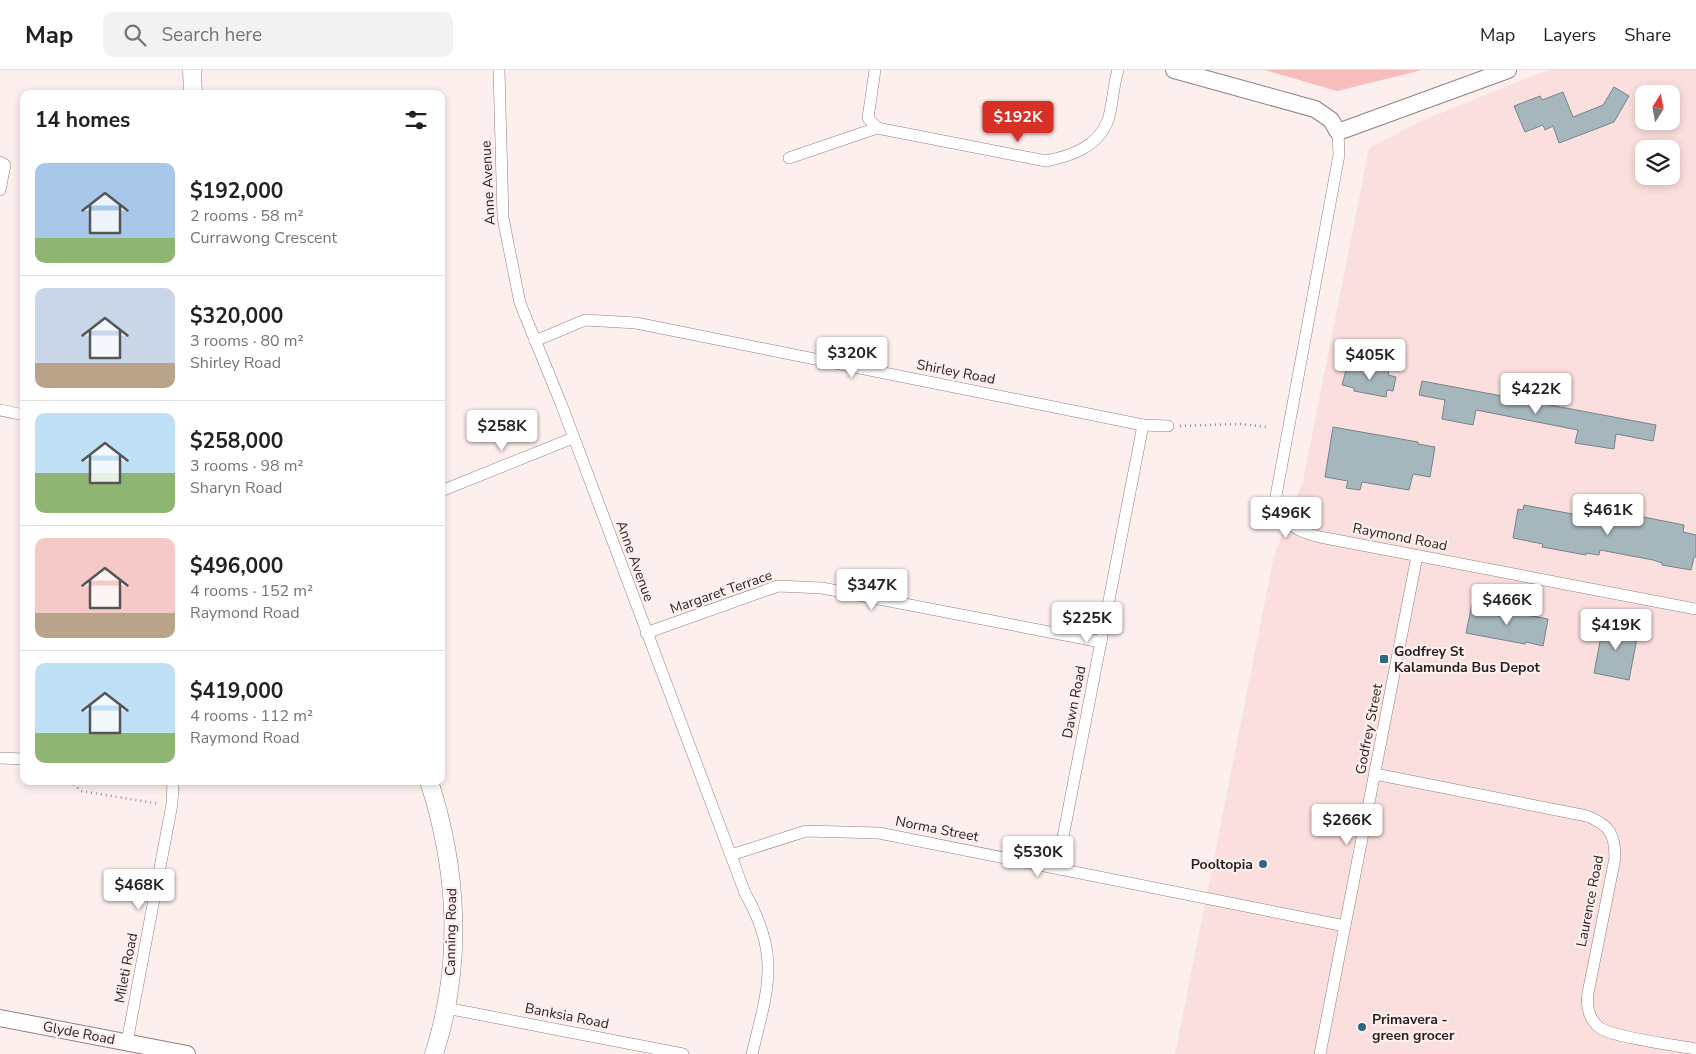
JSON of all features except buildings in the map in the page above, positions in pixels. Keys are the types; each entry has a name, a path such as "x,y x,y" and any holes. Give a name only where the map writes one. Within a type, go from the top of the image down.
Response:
{"main road":[{"path":"192,70 193,90"},
{"name":"Canning Road","path":"430,785 442,824 453,886 454,942 446,1008 434,1054"}],"street":[{"name":"Anne Avenue","path":"499,70 503,218 520,304 573,438 745,893 758,916 768,952 766,987 752,1054"},
{"path":"875,70 868,118 878,128"},
{"path":"789,158 878,128 1046,161 1066,157 1084,148 1098,136 1108,120 1118,70"},
{"path":"1174,70 1315,109 1331,120 1338,132 1508,70"},
{"name":"Raymond Road","path":"1338,132 1339,155 1276,504 1285,521 1304,533 1696,609"},
{"path":"0,162 4,165 0,190"},
{"name":"Shirley Road","path":"535,340 586,320 636,323 1143,425 1168,426"},
{"path":"0,410 20,415"},
{"name":"Dawn Road","path":"1057,868 1143,425"},
{"path":"445,489 573,438"},
{"name":"Godfrey Street","path":"1320,1054 1417,556"},
{"name":"Margaret Terrace","path":"646,633 778,586 822,588 1101,642"},
{"path":"0,758 20,759"},
{"name":"Laurence Road","path":"1375,774 1586,816 1607,827 1615,844 1615,858 1588,993 1590,1015 1600,1027 1614,1033 1696,1050"},
{"name":"Mileti Road","path":"127,1042 172,806 173,785"},
{"name":"Norma Street","path":"731,856 806,831 879,833 1345,926"},
{"name":"Banksia Road","path":"446,1008 682,1054"},
{"name":"Glyde Road","path":"0,1018 187,1054"}],"path":[{"path":"1168,426 1240,424 1268,427"},
{"path":"74,785 81,791 172,806"}],"shaded area":[{"path":"1265,70 1422,70 1337,91"},
{"path":"1548,70 1696,70 1696,1054 1175,1054 1274,556 1303,481 1369,148 1421,121"}],"place":[{"name":"Godfrey St Kalamunda Bus Depot","path":"1384,659"},
{"name":"Pooltopia","path":"1263,864"},
{"name":"Primavera - green grocer","path":"1362,1027"}]}
